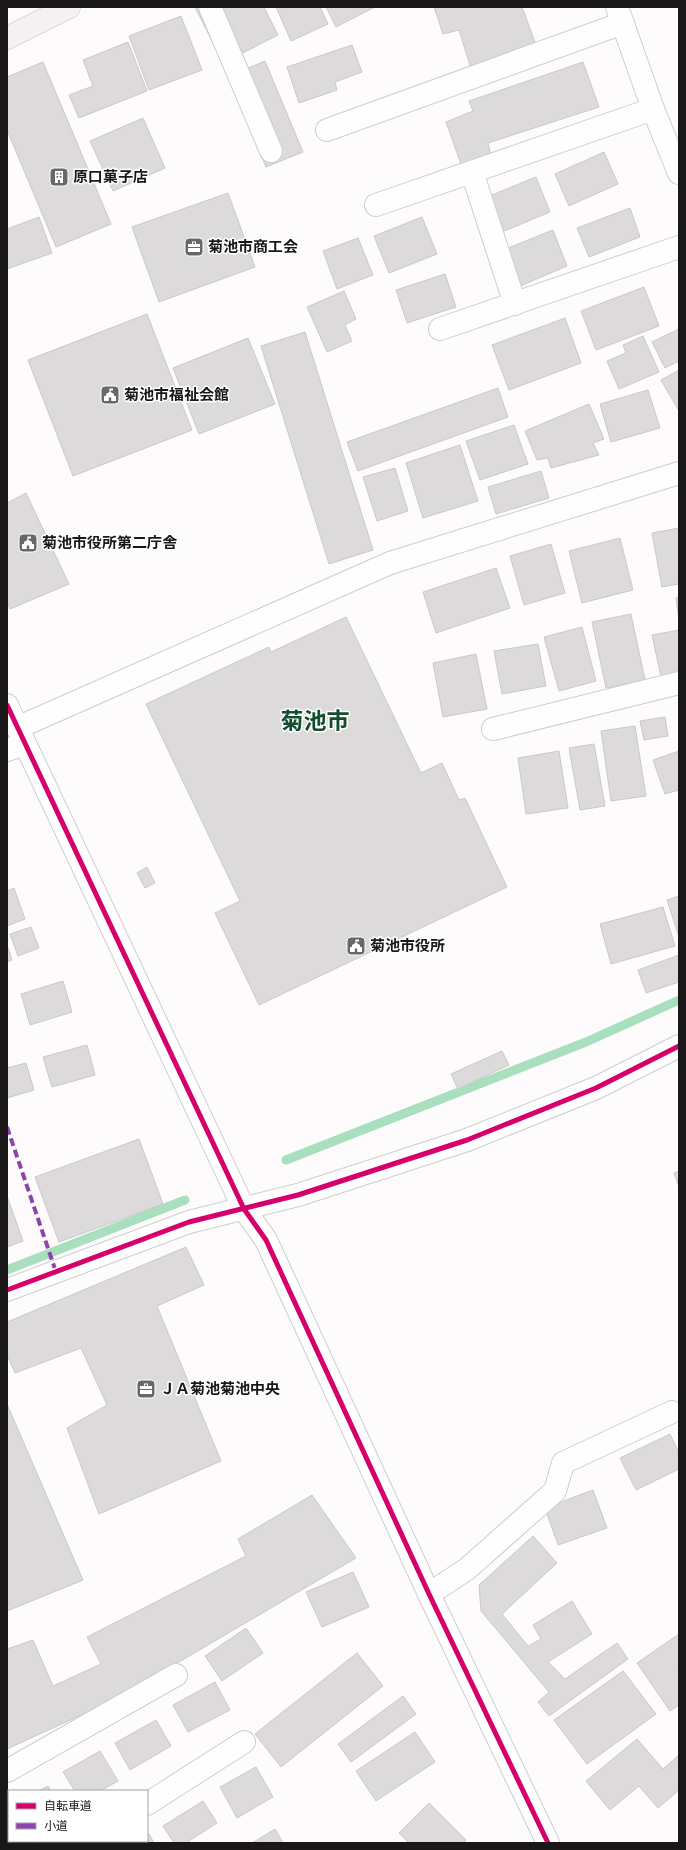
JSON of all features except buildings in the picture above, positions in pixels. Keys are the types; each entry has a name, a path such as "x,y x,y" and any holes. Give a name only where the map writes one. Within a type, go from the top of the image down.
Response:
{"highway":[{"path":"7,38 69,7"}],"street":[{"path":"210,7 271,151"},
{"path":"327,130 620,15 653,109 679,173"},
{"path":"376,205 653,109"},
{"path":"472,172 515,304"},
{"path":"440,329 679,247"},
{"path":"16,740 390,563 679,473"},
{"path":"493,729 679,683"},
{"path":"7,705 16,740 244,1209 266,1240 430,1594 548,1843"},
{"path":"7,1290 189,1222 298,1196 467,1140 596,1088 679,1046"},
{"path":"430,1594 467,1570 555,1491 563,1463 672,1412"},
{"path":"7,1771 176,1675"},
{"path":"148,1803 244,1742"}],"waterway":[{"path":"286,1160 586,1042 679,1000"},
{"path":"7,1270 185,1200"}],"marked path":[{"path":"7,1127 56,1272"}],"cycle path":[{"path":"7,705 244,1209 266,1240 429,1594 548,1843"},
{"path":"7,1290 189,1222 298,1195 467,1140 596,1088 679,1046"}],"place":[{"name":"原口菓子店","path":"59,177"},
{"name":"菊池市商工会","path":"194,247"},
{"name":"菊池市福祉会館","path":"110,395"},
{"name":"菊池市役所第二庁舎","path":"28,543"},
{"name":"菊池市役所","path":"356,946"},
{"name":"ＪＡ菊池菊池中央","path":"146,1389"}],"district":[{"name":"菊池市","path":"315,721"}]}
